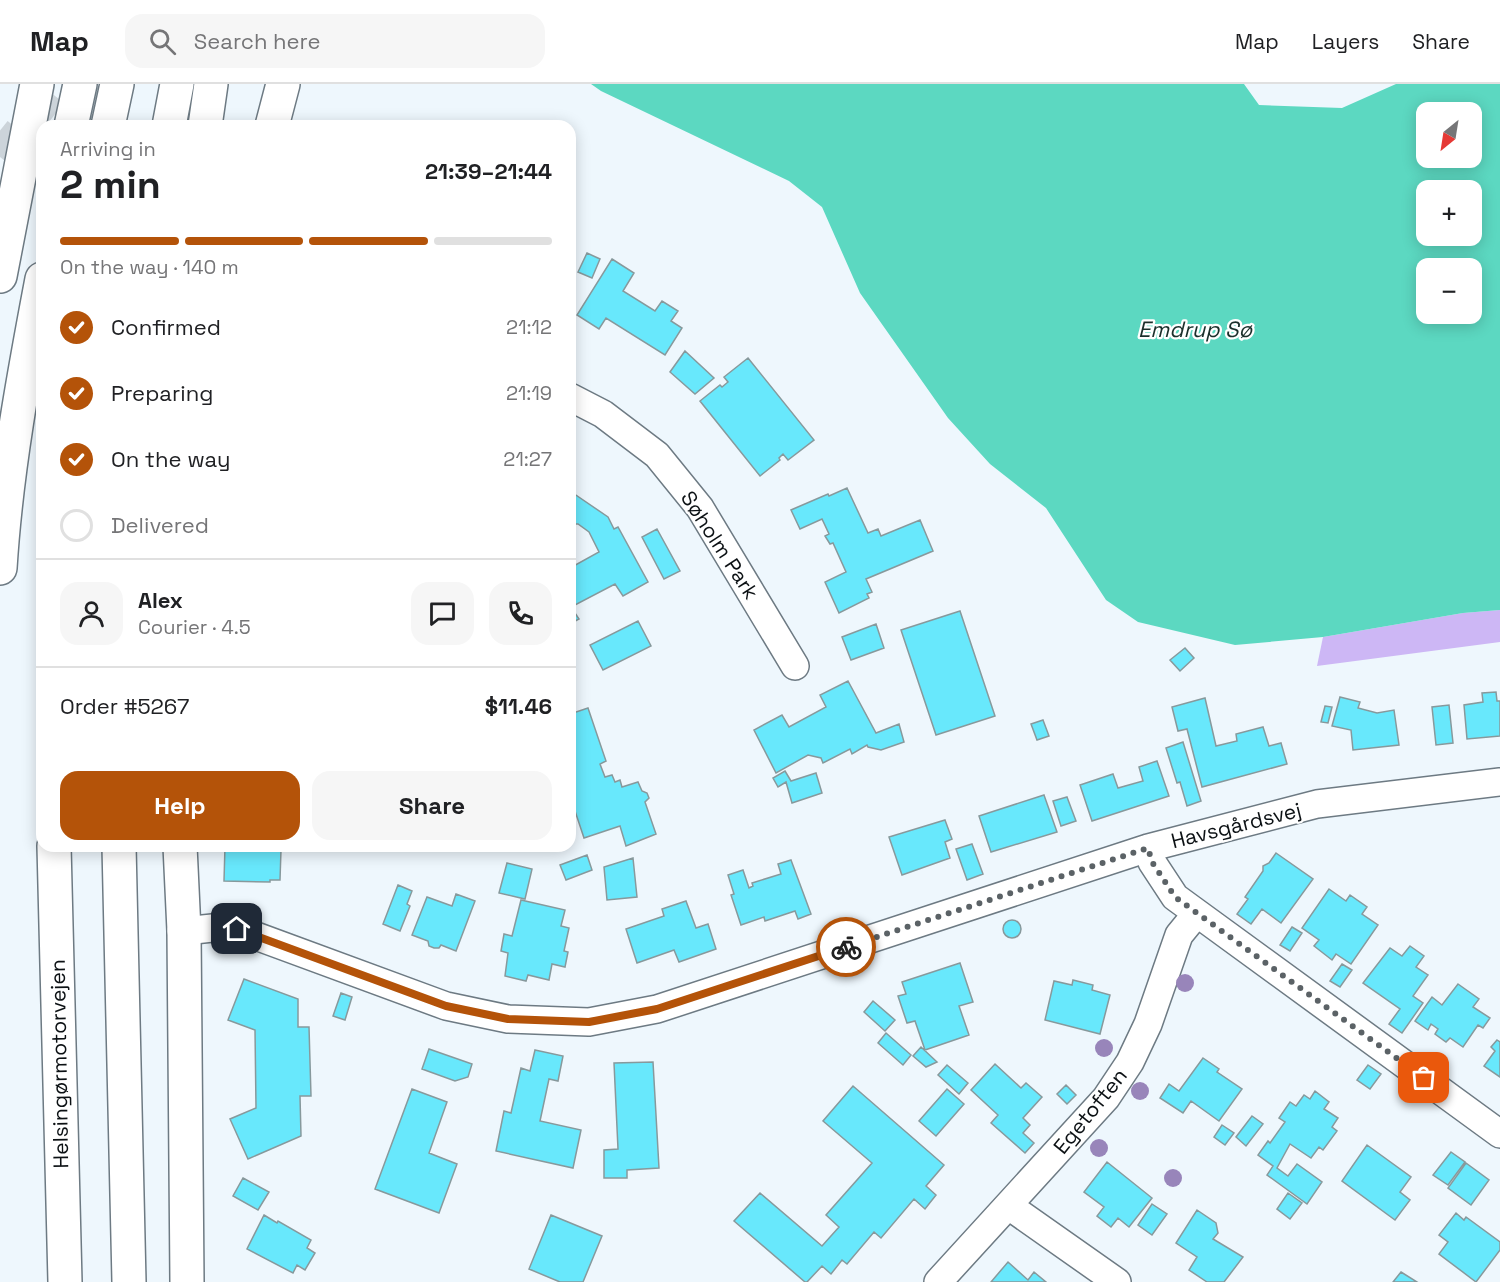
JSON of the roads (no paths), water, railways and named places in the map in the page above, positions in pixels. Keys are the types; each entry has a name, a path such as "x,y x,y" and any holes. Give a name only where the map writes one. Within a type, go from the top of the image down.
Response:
{"main road":[{"path":"0,276 37,84"},
{"path":"72,120 80,84"},
{"path":"109,120 117,84"},
{"path":"170,120 177,84"},
{"path":"206,120 212,84"},
{"path":"274,120 283,84"},
{"path":"0,568 4,513 27,355 36,309"},
{"name":"Helsingørmotorvejen","path":"54,852 65,1282"},
{"path":"119,852 129,1282"},
{"path":"180,852 184,931"},
{"path":"186,852 184,931 187,1282"}],"street":[{"name":"Søholm Park","path":"576,400 603,414 657,455 700,508 795,666"},
{"name":"Havsgårdsvej","path":"184,931 222,927 237,929 446,1006 508,1019 589,1022 657,1009 1148,848 1317,804 1500,782"},
{"path":"1148,848 1152,862 1175,897 1500,1134"},
{"name":"Egetoften","path":"938,1282 1106,1098 1130,1062 1148,1024 1179,936 1197,913"},
{"path":"1009,1206 1117,1282"}],"water":[{"name":"Emdrup Sø","path":"591,84 1244,84 1259,105 1342,108 1396,84 1500,84 1500,610 1463,613 1323,637 1235,645 1138,622 1106,600 1046,508 990,464 948,418 860,293 822,207 789,181 601,91"}],"tunnel":[{"path":"0,157 58,84"}]}
